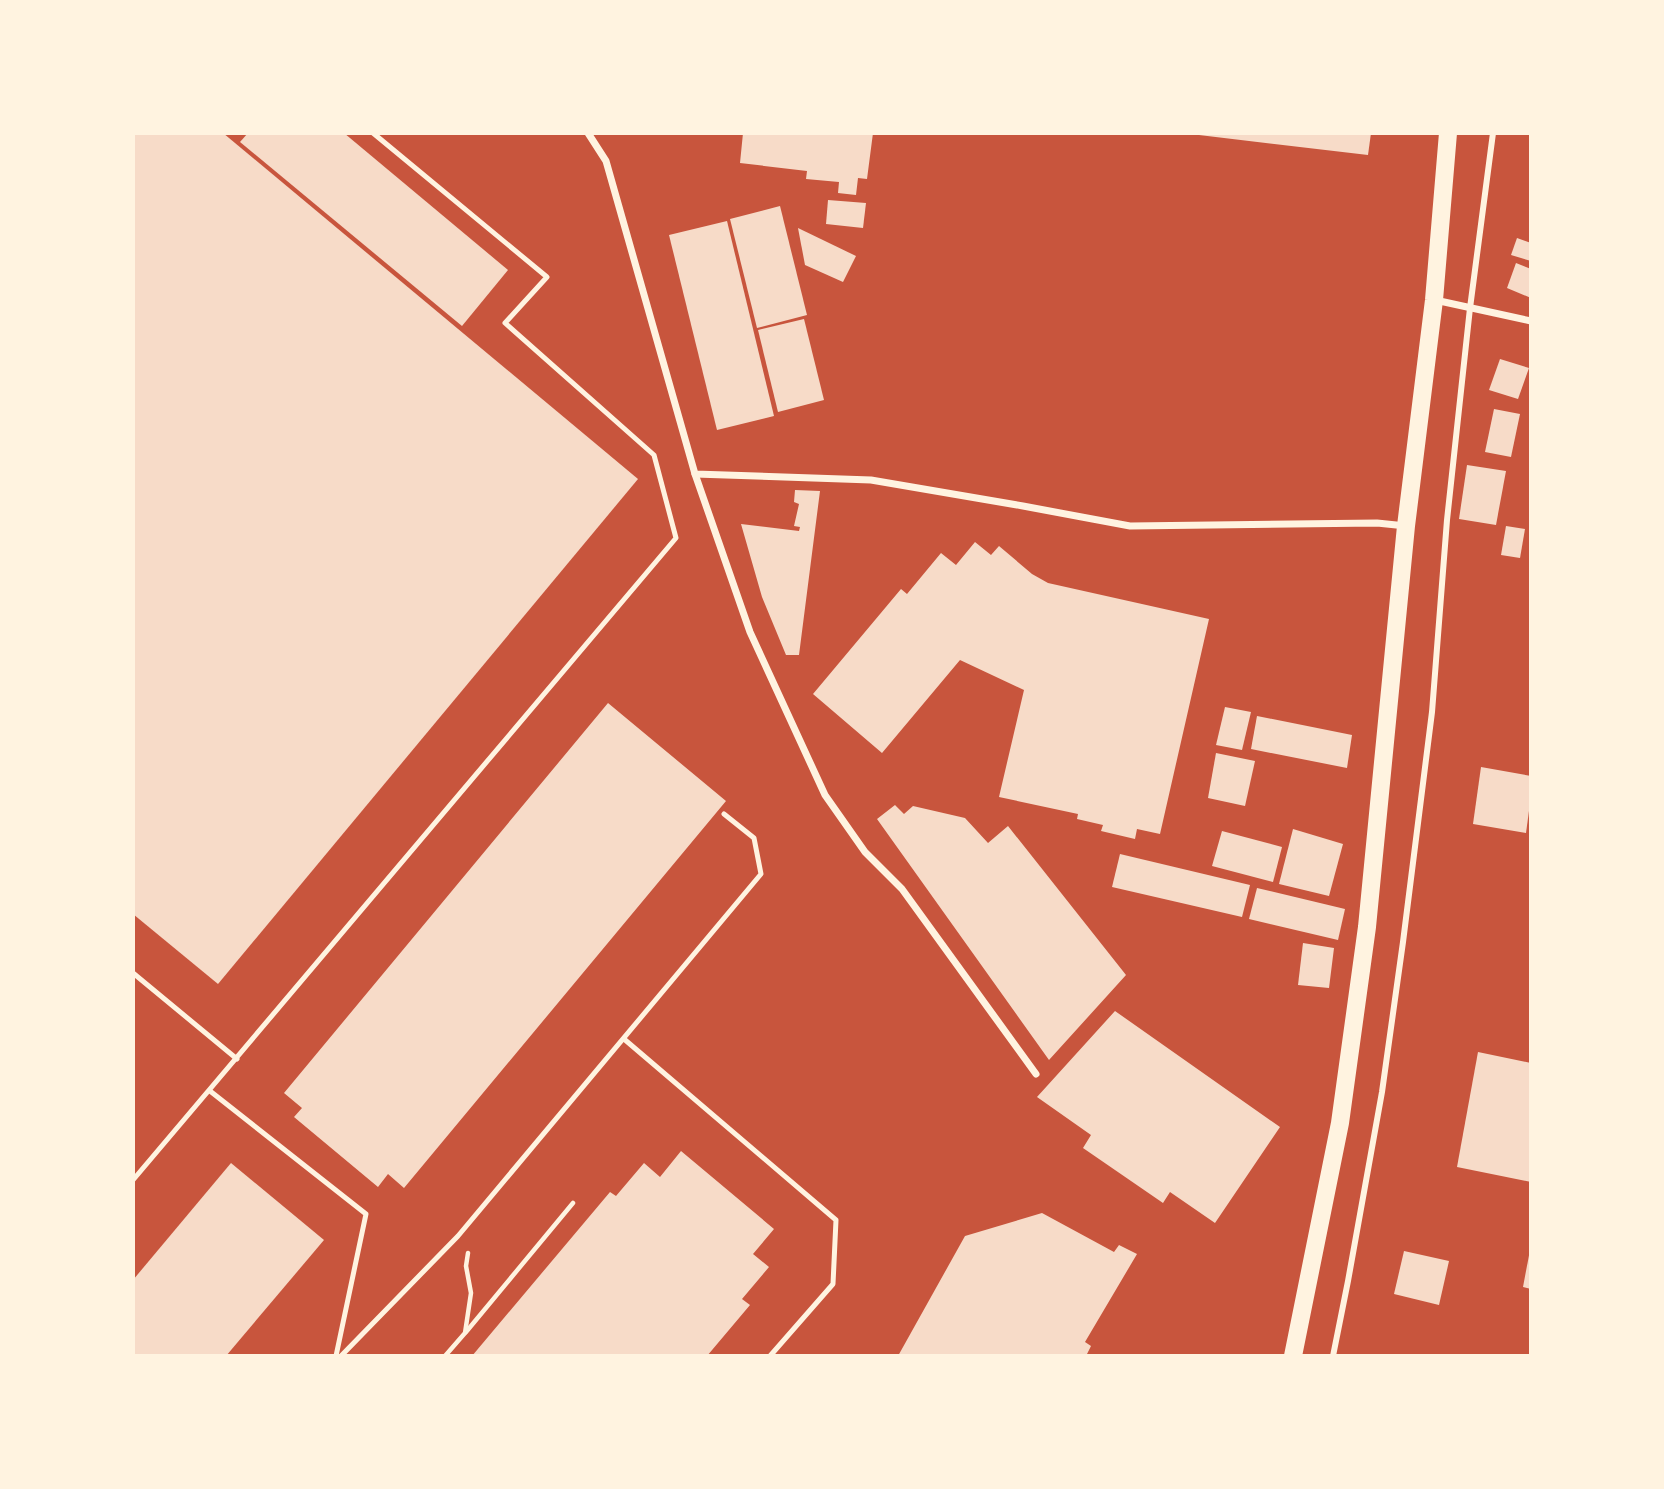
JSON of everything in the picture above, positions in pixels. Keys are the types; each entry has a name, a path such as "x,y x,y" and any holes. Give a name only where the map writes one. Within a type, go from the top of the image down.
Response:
{"main road":[{"path":"1293,1356 1340,1123 1367,928 1406,526 1434,300 1448,133"}],"street":[{"path":"588,133 606,161 695,474 750,632 825,795 865,852 902,889 1036,1074"},
{"path":"1333,1356 1382,1092 1403,942 1432,712 1447,520 1470,308 1493,133"},
{"path":"1434,300 1531,321"},
{"path":"695,474 871,480 1130,526 1377,523 1406,526"}],"lane":[{"path":"133,1180 676,538 654,455 505,323 547,276 373,133"},
{"path":"338,1356 458,1236 761,874 754,838 724,814"},
{"path":"133,973 237,1059"},
{"path":"624,1039 836,1220 833,1284 770,1356"},
{"path":"210,1091 366,1214 338,1356"}],"path":[{"path":"445,1356 573,1203"},
{"path":"465,1333 471,1293 466,1266 470,1245"}],"building":[{"path":"133,133 223,133 638,479 218,984 133,914"},
{"path":"248,133 344,133 508,270 462,326 240,142"},
{"path":"743,133 873,133 867,179 858,178 856,195 838,193 839,182 806,179 807,171 740,163"},
{"path":"1199,133 1371,133 1368,155"},
{"path":"828,200 866,203 863,228 826,224"},
{"path":"780,206 807,315 757,328 730,219"},
{"path":"727,221 774,416 717,430 669,235"},
{"path":"798,228 856,256 843,282 805,265"},
{"path":"1517,238 1531,243 1531,261 1511,255"},
{"path":"1516,263 1531,269 1531,298 1507,288"},
{"path":"804,319 824,400 778,412 758,330"},
{"path":"1500,359 1529,368 1518,399 1489,390"},
{"path":"1494,409 1520,414 1511,457 1485,452"},
{"path":"1467,465 1506,471 1496,525 1459,519"},
{"path":"795,490 820,491 799,655 786,655 762,597 741,524 799,531 800,527 794,526 799,504 794,502"},
{"path":"1506,526 1525,529 1520,558 1501,555"},
{"path":"975,542 991,555 999,546 1032,574 1048,583 1209,619 1160,834 1137,829 1135,839 1101,831 1103,825 1077,819 1078,814 999,797 1024,690 960,660 882,753 813,694 901,589 907,594 941,553 956,565"},
{"path":"608,703 726,801 404,1188 388,1174 378,1187 294,1117 302,1108 284,1093"},
{"path":"1225,707 1251,712 1242,750 1216,745"},
{"path":"1257,716 1352,735 1347,768 1251,749"},
{"path":"1216,753 1255,761 1245,806 1208,798"},
{"path":"1481,767 1531,776 1526,833 1473,824"},
{"path":"895,805 904,814 913,806 965,818 988,843 1008,826 1126,975 1049,1060 877,819"},
{"path":"1293,829 1343,844 1329,896 1279,884"},
{"path":"1222,831 1282,847 1273,882 1212,866"},
{"path":"1120,854 1250,885 1242,917 1112,887"},
{"path":"1257,888 1345,909 1338,940 1249,919"},
{"path":"1303,943 1334,948 1329,988 1298,985"},
{"path":"1115,1011 1280,1127 1215,1223 1170,1192 1163,1203 1083,1148 1091,1135 1037,1097"},
{"path":"1478,1052 1531,1063 1531,1182 1457,1167"},
{"path":"681,1151 774,1229 753,1254 769,1267 742,1299 750,1305 707,1356 472,1356 610,1192 616,1196 644,1163 660,1177"},
{"path":"231,1163 324,1240 226,1356 133,1356 133,1280"},
{"path":"1042,1213 1114,1252 1119,1245 1137,1254 1085,1342 1091,1346 1086,1356 898,1356 965,1236"},
{"path":"1531,1250 1531,1289 1523,1287"},
{"path":"1404,1251 1449,1261 1439,1305 1394,1294"}]}
